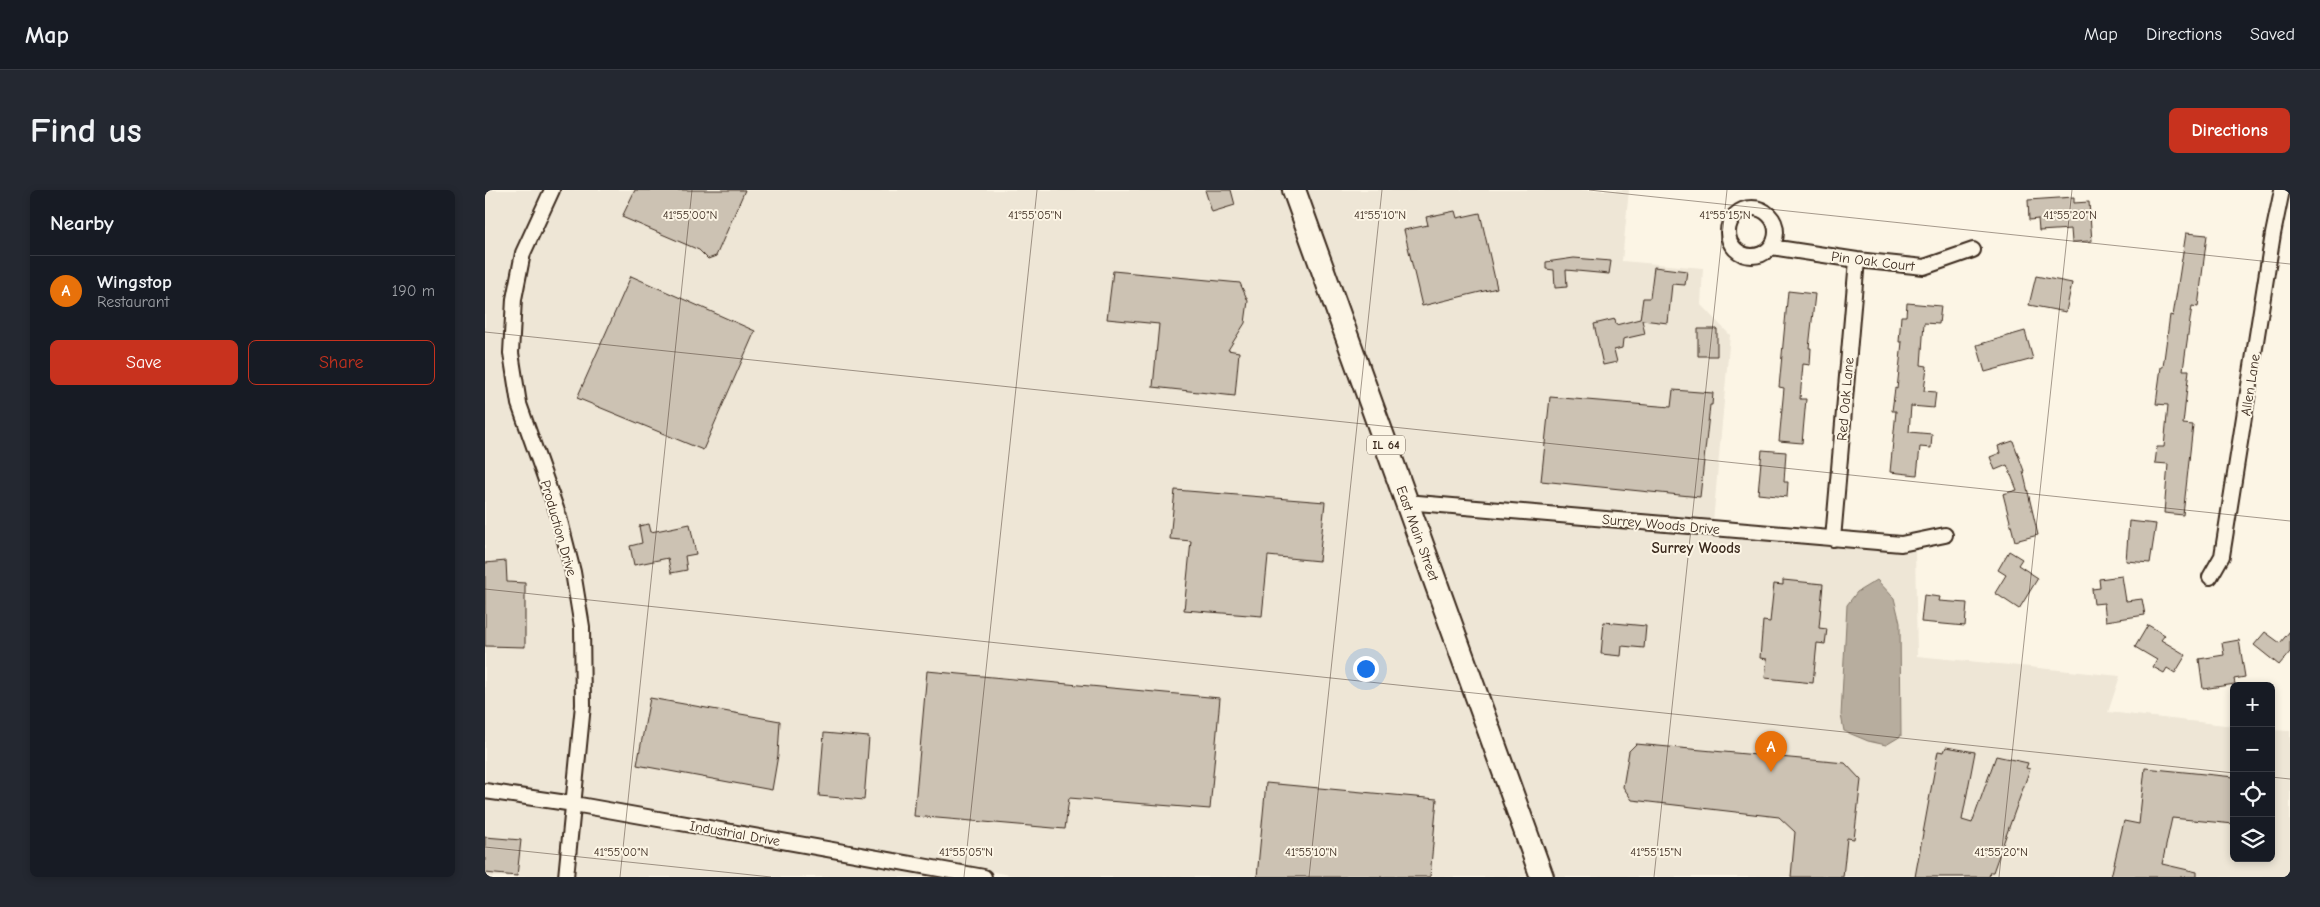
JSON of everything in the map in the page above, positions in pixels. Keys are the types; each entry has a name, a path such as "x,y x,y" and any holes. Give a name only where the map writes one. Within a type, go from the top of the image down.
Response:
{"main road":[{"name":"East Main Street","path":"1294,190 1542,877"}],"street":[{"name":"Production Drive","path":"551,190 523,253 514,299 511,353 519,404 559,517 573,572 582,626 583,705 566,877"},
{"name":"Allen Lane","path":"2211,577 2222,556 2273,234 2282,190"},
{"name":"Pin Oak Court","path":"1771,247 1857,260 1924,267 1973,250"},
{"name":"Red Oak Lane","path":"1833,539 1857,260"},
{"name":"Surrey Woods Drive","path":"1406,502 1901,544 1945,535"},
{"name":"Industrial Drive","path":"485,791 574,804 984,877"}],"shaded area":[{"path":"485,190 553,190 557,192 559,190 1284,190 1536,877 1020,877 876,850 875,866 937,877 485,877"},
{"path":"1302,190 1629,190 1622,261 1703,268 1701,305 1730,335 1713,522 1410,496"},
{"path":"1414,508 1915,549 1917,656 2120,676 2108,712 2230,726 2230,862 2275,862 2275,730 2290,731 2290,877 1549,877"},
{"path":"1877,580 1894,598 1900,623 1901,736 1886,745 1868,741 1844,731 1841,715 1847,605 1857,592"}],"building":[{"path":"635,190 745,190 716,256 708,259 699,250 622,217"},
{"path":"1205,190 1231,190 1235,205 1212,212"},
{"path":"2074,197 2074,203 2089,202 2092,241 2072,242 2071,229 2039,231 2038,219 2029,220 2028,200"},
{"path":"1455,211 1457,218 1480,213 1497,288 1422,306 1404,230 1428,225 1426,217"},
{"path":"2186,233 2207,235 2198,307 2192,306 2183,370 2189,370 2183,424 2193,425 2183,515 2164,513 2168,464 2155,463 2157,447 2164,447 2168,405 2156,404 2170,315 2173,316"},
{"path":"1574,258 1611,261 1609,274 1566,270 1567,287 1555,288 1554,270 1546,269 1546,262"},
{"path":"1654,267 1687,271 1685,285 1672,284 1668,323 1642,320 1645,334 1623,339 1622,348 1614,350 1617,362 1603,365 1594,324 1615,319 1616,325 1640,319 1643,298 1650,298"},
{"path":"1113,271 1240,283 1248,301 1245,323 1228,350 1239,352 1235,396 1153,387 1159,324 1107,319"},
{"path":"631,276 755,331 703,450 577,398"},
{"path":"2036,276 2072,283 2066,312 2029,305"},
{"path":"1788,291 1815,294 1809,348 1811,348 1810,365 1803,364 1800,399 1806,399 1802,443 1779,441 1784,388 1779,387"},
{"path":"1907,303 1941,306 1939,324 1924,323 1921,365 1927,366 1924,391 1936,392 1934,408 1911,406 1909,432 1932,434 1931,448 1920,447 1917,475 1890,472 1896,411 1892,411 1895,388 1897,389 1902,342 1899,342 1901,316 1906,316"},
{"path":"1698,329 1717,329 1717,356 1698,356"},
{"path":"2025,331 2033,359 1985,372 1977,345"},
{"path":"1673,390 1713,393 1700,497 1541,481 1550,397 1671,407"},
{"path":"2013,441 2024,471 2038,535 2015,541 2003,494 2017,490 2007,465 1995,470 1990,457 2000,453 1998,446"},
{"path":"1762,450 1786,452 1784,482 1788,482 1787,497 1758,494"},
{"path":"1175,490 1325,502 1319,561 1268,556 1262,616 1184,610 1191,541 1170,539"},
{"path":"2129,521 2156,524 2150,563 2126,561"},
{"path":"649,524 651,532 690,524 696,554 685,556 687,570 671,573 668,558 634,565 630,546 642,543 639,526"},
{"path":"2009,551 2022,559 2018,565 2038,578 2019,609 1995,593 2006,575 1998,570"},
{"path":"506,561 507,582 525,583 525,647 485,646 485,563"},
{"path":"2122,576 2126,601 2142,599 2145,615 2106,621 2104,603 2094,604 2092,589 2100,588 2099,579"},
{"path":"1783,580 1823,584 1819,628 1827,629 1825,644 1817,643 1813,683 1765,678 1767,659 1760,658 1763,621 1770,622 1774,584 1783,585"},
{"path":"1924,595 1940,597 1939,601 1967,603 1965,626 1921,622"},
{"path":"1604,622 1646,626 1644,648 1622,646 1621,656 1601,654"},
{"path":"2148,625 2165,635 2161,640 2186,655 2175,673 2167,668 2164,673 2153,667 2157,660 2135,647"},
{"path":"2290,631 2290,652 2279,665 2254,645 2265,632 2280,643"},
{"path":"2239,640 2245,677 2234,679 2235,682 2230,682 2230,685 2203,689 2199,659 2224,655 2222,643"},
{"path":"927,671 1220,698 1210,809 1069,798 1065,829 914,816"},
{"path":"650,698 780,721 778,755 772,790 637,765"},
{"path":"824,733 869,737 864,800 819,796"},
{"path":"1636,744 1845,763 1861,780 1854,839 1847,838 1843,877 1791,877 1795,832 1779,817 1632,800 1623,787 1629,751"},
{"path":"1946,747 1975,752 1962,820 1972,823 1996,756 2028,763 2026,768 2030,769 1993,872 1990,872 1989,877 1915,877 1938,751 1944,752"},
{"path":"2145,768 2230,777 2230,824 2172,818 2162,864 2197,872 2197,877 2111,877 2124,821 2139,824"},
{"path":"1266,783 1437,799 1430,877 1257,877"},
{"path":"485,837 521,840 517,876 485,873"}],"place":[{"name":"Wingstop","path":"1771,772"}],"district":[{"name":"Surrey Woods","path":"1696,548"}]}
